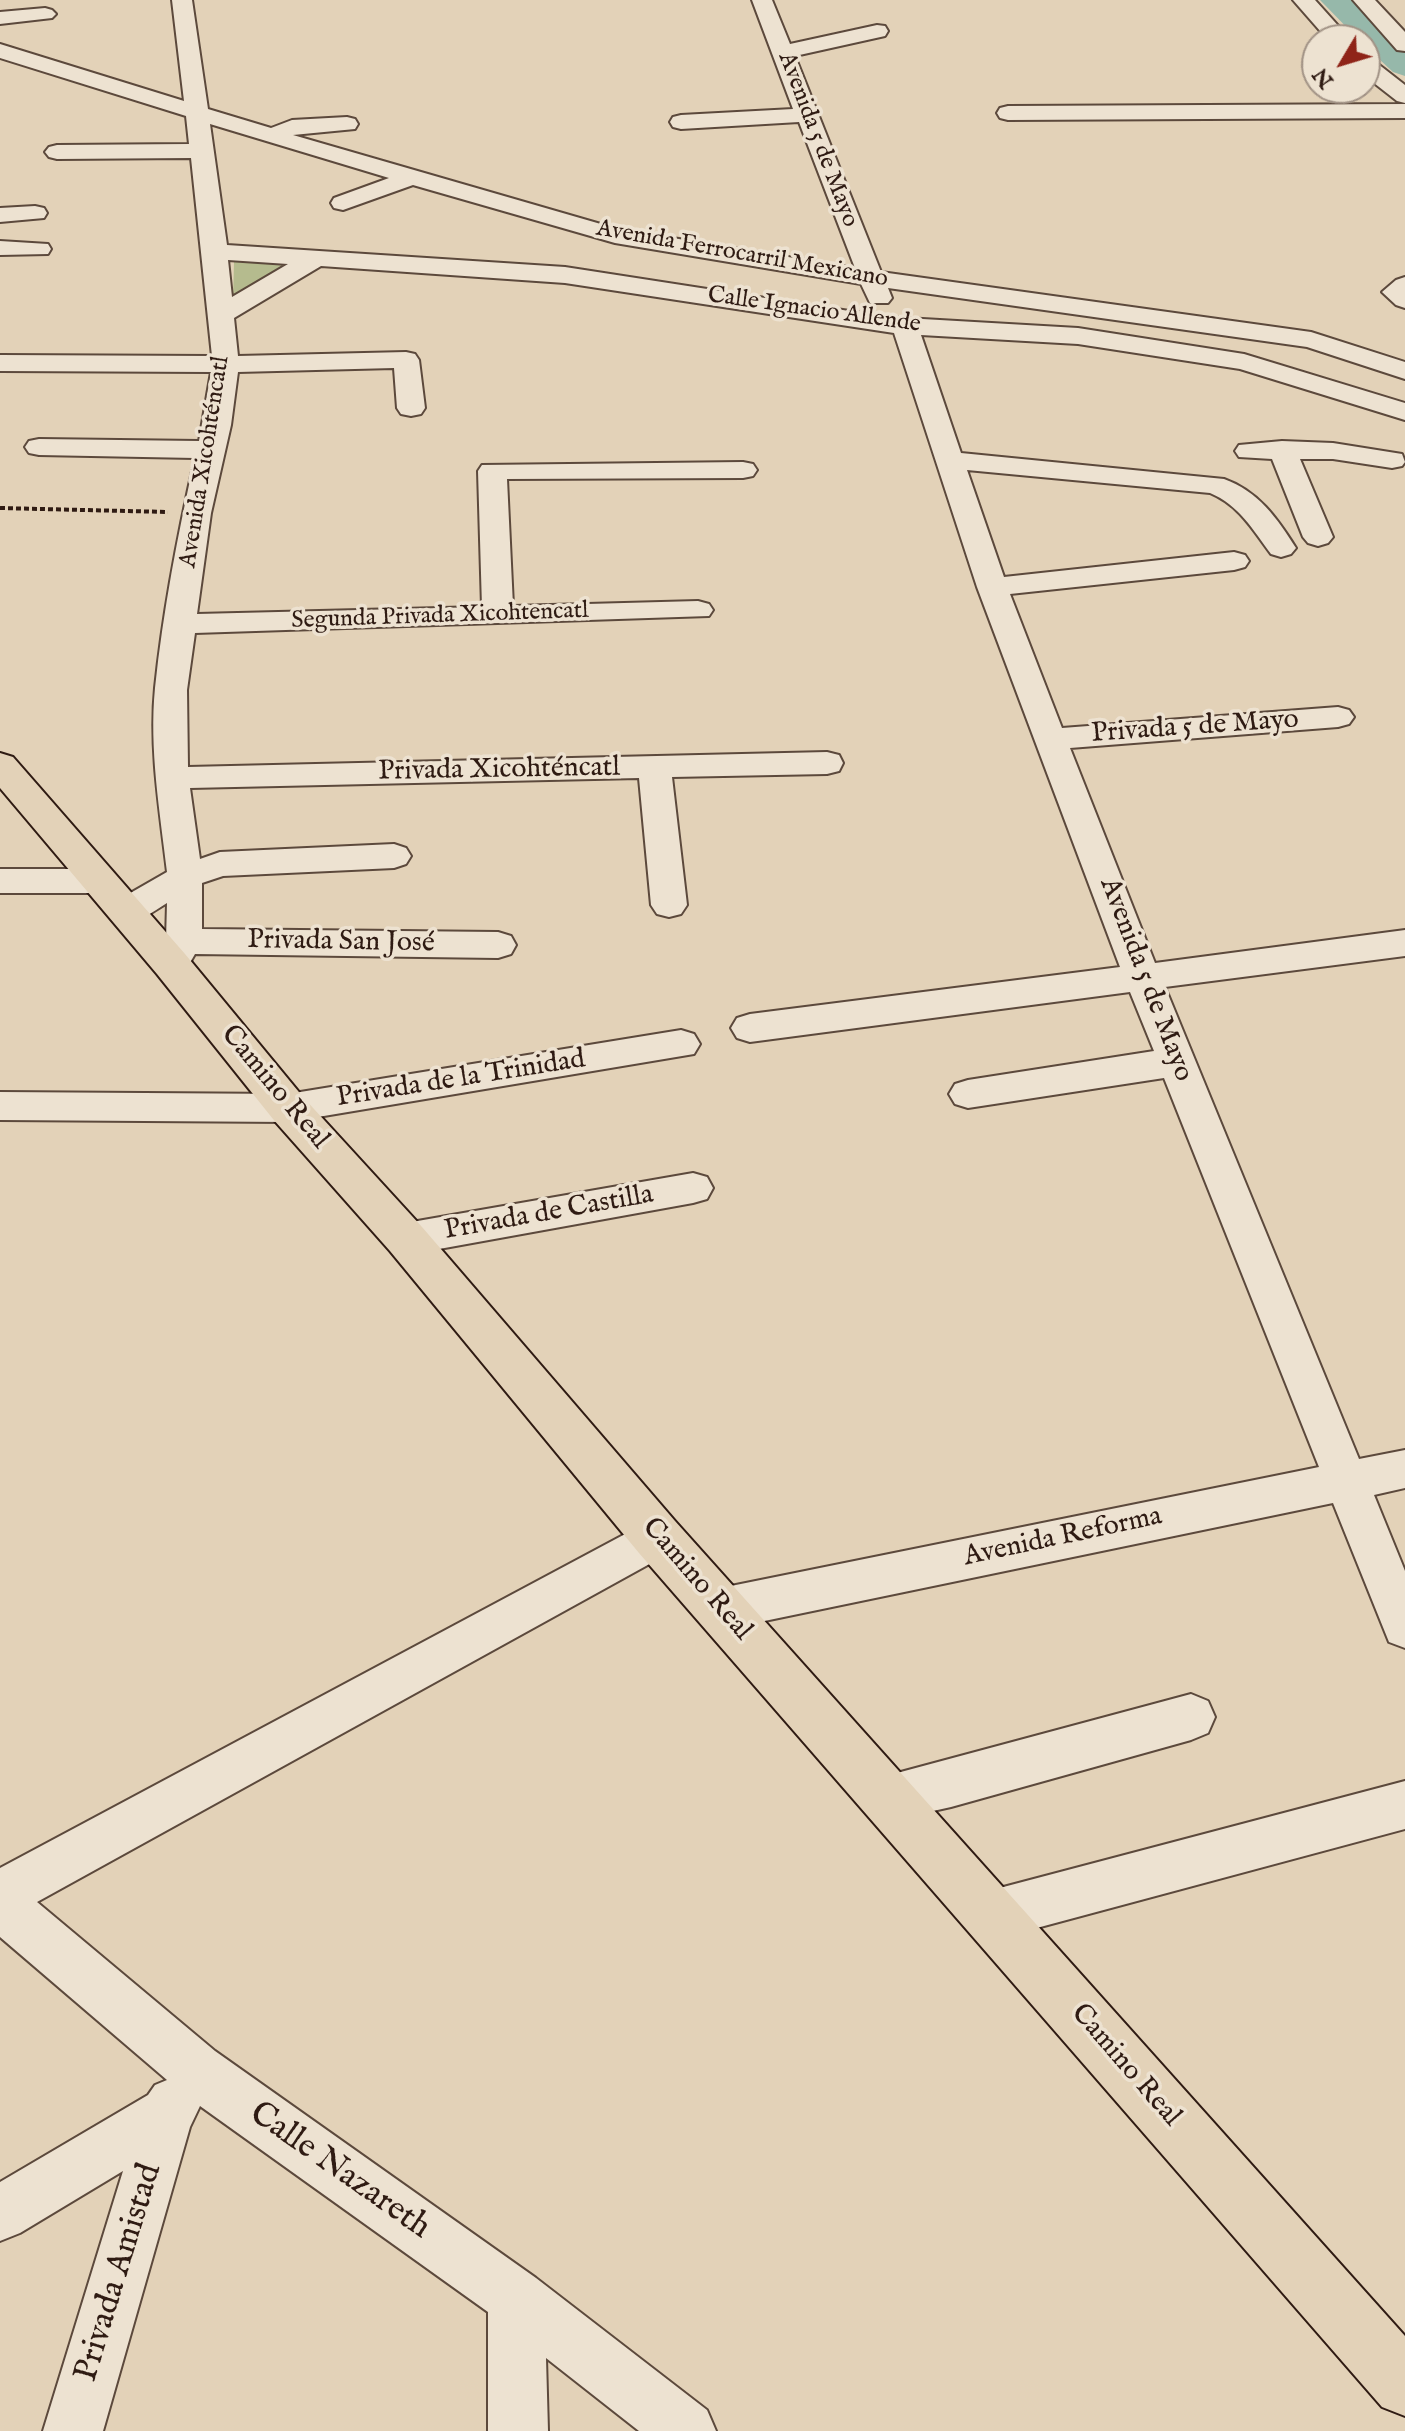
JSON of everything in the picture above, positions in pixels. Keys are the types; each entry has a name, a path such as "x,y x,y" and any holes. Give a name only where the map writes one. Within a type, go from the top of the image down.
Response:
{"main road":[{"name":"Camino Real","path":"0,765 111,896 178,953 288,1108 406,1239 657,1537 1405,2384"}],"street":[{"name":"Avenida Xicohténcatl","path":"178,953 185,877 172,778 171,690 197,513 226,364 215,252 194,111 182,0"},
{"name":"Avenida 5 de Mayo","path":"762,0 871,278 897,325 992,587 1143,979 1403,1616"},
{"path":"1303,0 1325,24"},
{"path":"1363,0 1405,45"},
{"path":"0,18 45,14"},
{"path":"783,52 877,31"},
{"name":"Avenida Ferrocarril Mexicano","path":"0,51 272,136 615,236 871,278 1311,340 1405,371"},
{"path":"1381,77 1405,96"},
{"path":"1008,113 1405,111"},
{"path":"681,122 807,115"},
{"path":"272,136 292,127 347,124"},
{"path":"57,152 200,151"},
{"path":"343,203 412,177"},
{"path":"0,215 35,213"},
{"path":"0,248 39,249"},
{"name":"Calle Ignacio Allende","path":"215,252 565,275 897,325 1078,336 1244,362 1405,412"},
{"path":"222,314 317,258"},
{"path":"0,363 226,364 406,360 411,408"},
{"path":"1371,401 1399,472"},
{"path":"39,447 211,450"},
{"path":"1282,449 1318,537"},
{"path":"1249,451 1333,451 1399,472"},
{"path":"948,460 1222,487 1242,497 1281,548"},
{"path":"498,615 492,471 743,470"},
{"path":"992,587 1234,561"},
{"name":"Segunda Privada Xicohtencatl","path":"181,624 698,610"},
{"name":"Privada 5 de Mayo","path":"1052,739 1338,717"},
{"name":"Privada Xicohténcatl","path":"172,778 827,763"},
{"path":"654,767 669,905"},
{"path":"0,881 111,896 185,877 220,864 394,856"},
{"path":"750,1028 1405,943"},
{"name":"Privada San José","path":"178,953 498,945"},
{"name":"Privada de la Trinidad","path":"0,1106 288,1108 681,1044"},
{"path":"968,1094 1176,1062"},
{"name":"Privada de Castilla","path":"406,1239 693,1188"},
{"name":"Avenida Reforma","path":"721,1609 1405,1469"},
{"path":"0,1895 657,1537"},
{"path":"888,1797 951,1783 1191,1717"},
{"path":"992,1915 1405,1805"},
{"name":"Calle Nazareth","path":"0,1904 182,2092 516,2298 686,2431"},
{"path":"0,2213 182,2092"},
{"name":"Privada Amistad","path":"73,2431 182,2092"},
{"path":"516,2298 518,2431"}],"path":[{"path":"0,508 197,513"}],"green space":[{"path":"234,262 298,264 233,301"}],"waterway":[{"path":"1337,0 1405,65"}]}
